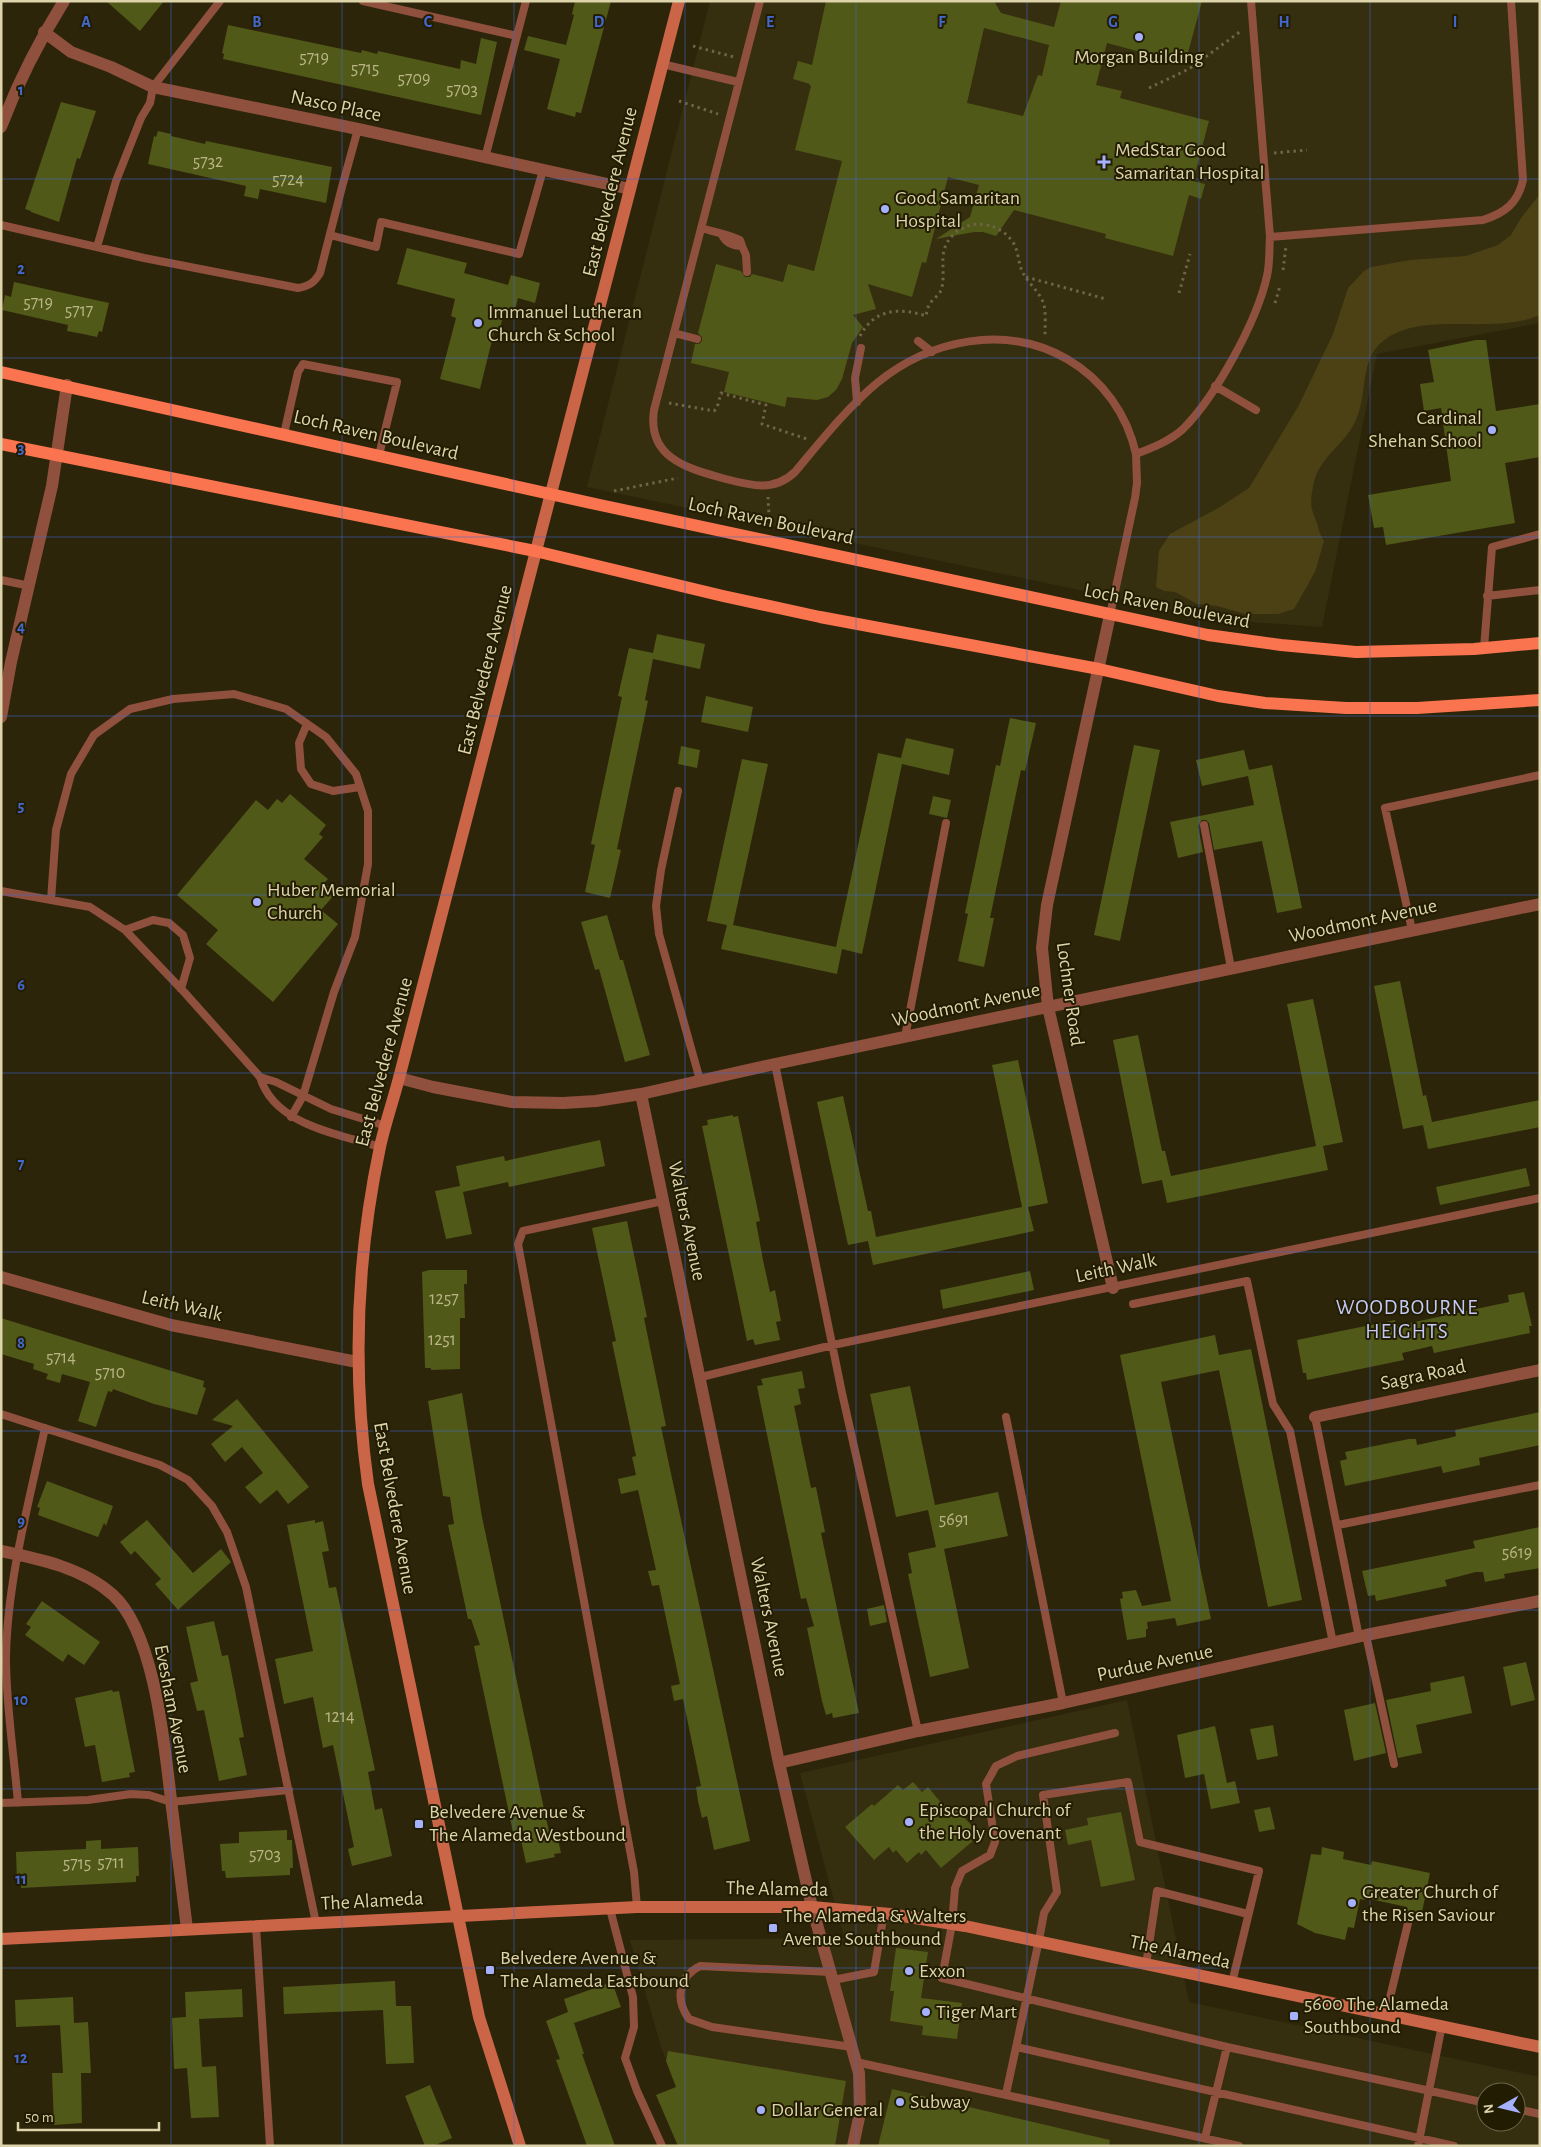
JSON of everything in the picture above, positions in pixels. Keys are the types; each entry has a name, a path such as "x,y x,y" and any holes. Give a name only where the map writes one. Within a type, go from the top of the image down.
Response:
{"main road":[{"name":"East Belvedere Avenue","path":"520,2146 480,2017 368,1484 362,1444 357,1362 357,1321 368,1209 380,1147 400,1078 678,1"},
{"name":"Loch Raven Boulevard","path":"1,372 67,385 551,494 894,566 1110,615 1208,634 1290,646 1356,652 1484,648 1540,643"},
{"path":"1,444 535,551 810,615 1099,670 1218,696 1265,703 1346,708 1417,708 1540,700"},
{"name":"The Alameda","path":"1,1939 637,1907 812,1907 884,1913 1040,1940 1232,1983 1442,2025 1540,2047"}],"street":[{"path":"1,127 22,76 44,32 64,1"},
{"name":"Nasco Place","path":"44,32 71,52 153,86 630,189"},
{"path":"1,716 11,662 30,586 58,456 67,385"},
{"name":"Lochner Road","path":"1110,615 1043,930 1042,956 1048,1006 1112,1288"},
{"name":"Woodmont Avenue","path":"400,1078 433,1087 512,1102 563,1103 596,1101 641,1094 1048,1006 1540,904"},
{"name":"Walters Avenue","path":"641,1094 780,1763 812,1907 856,2062 861,2092 860,2113 853,2146"},
{"name":"Leith Walk","path":"1,1277 171,1325 357,1362"},
{"name":"Sagra Road","path":"1314,1417 1540,1370"},
{"name":"Evesham Avenue","path":"1,1551 19,1554 80,1573 98,1583 114,1596 127,1612 145,1653 151,1675 171,1802 187,1929"},
{"name":"Purdue Avenue","path":"780,1763 918,1731 1062,1703 1362,1636 1540,1601"}],"lane":[{"path":"97,247 116,182 141,118 150,103 153,86 220,1"},
{"path":"363,1 517,36"},
{"path":"485,158 526,1"},
{"path":"760,1 654,410 653,430 657,440 669,457 688,467 757,487 781,481 795,472 857,402 878,383 932,352 963,342 989,338 1015,340 1054,352 1082,369 1104,389 1126,422 1136,454 1137,483 1135,498 1110,615"},
{"path":"1136,454 1165,441 1182,430 1215,386 1244,337 1262,294 1267,274 1270,237 1251,1"},
{"path":"1270,237 1483,220 1495,216 1513,204 1520,193 1524,180 1511,1"},
{"path":"662,64 738,82"},
{"path":"1,225 233,276 298,288 308,286 316,281 320,273 358,129"},
{"path":"330,234 376,247 380,222 519,254 543,170"},
{"path":"701,228 722,235 725,241 735,246 742,246 746,255 747,272"},
{"path":"674,333 697,339"},
{"path":"918,341 932,352"},
{"path":"857,402 855,378 859,345"},
{"path":"284,434 298,372 303,364 397,382 379,455"},
{"path":"1215,386 1256,410"},
{"path":"1484,648 1492,547 1540,534"},
{"path":"1,580 30,586"},
{"path":"1487,596 1540,590"},
{"path":"51,900 56,830 71,774 94,734 130,709 173,699 234,694 286,709 326,738 356,774 368,811 368,864 355,937 334,992 303,1096 291,1117"},
{"path":"307,724 299,743 301,769 311,784 333,791 360,787"},
{"path":"1412,930 1386,808 1540,775"},
{"path":"678,790 661,870 656,906 659,934 700,1080"},
{"path":"905,1037 946,823"},
{"path":"1204,825 1231,968"},
{"path":"1,891 90,907 126,930 260,1077 264,1091 291,1117 380,1147"},
{"path":"126,930 153,920 169,923 182,935 190,958 181,989"},
{"path":"775,1064 874,1537 918,1731"},
{"path":"260,1077 276,1082 340,1112 386,1126"},
{"name":"Leith Walk","path":"700,1376 833,1345 1540,1198"},
{"path":"637,1907 634,1872 518,1244 523,1231 663,1202"},
{"path":"1133,1304 1138,1305 1247,1281 1273,1404 1290,1431 1333,1643"},
{"path":"1,1414 160,1465 188,1480 212,1506 227,1532 246,1587 316,1923"},
{"path":"1006,1417 1062,1703"},
{"path":"1314,1417 1362,1636 1394,1764"},
{"path":"18,1803 6,1658 19,1554 45,1428"},
{"path":"1338,1525 1540,1485"},
{"path":"1115,1733 1017,1756 996,1766 986,1784 995,1842 990,1855 962,1870 955,1888 952,1924 942,1978 1026,2000 1227,2047 1476,2101"},
{"path":"1006,2094 1040,1940 1044,1913 1057,1892 1043,1796 1128,1782 1140,1842 1258,1871 1232,1983"},
{"path":"1,1803 88,1800 131,1794 148,1795 171,1802 289,1790"},
{"path":"1146,1964 1157,1891 1248,1914"},
{"path":"610,1909 632,1997 634,2027 625,2058 637,2091 662,2146"},
{"path":"852,2047 712,2027 689,2019 682,2004 682,1982 690,1971 700,1966 832,1976 874,1972 884,1913"},
{"path":"1386,2014 1408,1920"},
{"path":"256,1926 270,2146"},
{"path":"1419,2142 1442,2025"},
{"path":"1016,2047 1216,2092 1419,2142 1454,2146"},
{"path":"1206,2138 1227,2047"},
{"path":"856,2062 1239,2146"},
{"path":"1526,2111 1540,2114"}],"path":[{"path":"1148,88 1189,69 1241,31"},
{"path":"693,46 744,59"},
{"path":"679,101 719,114"},
{"path":"1274,153 1307,150"},
{"path":"859,345 868,324 876,316 886,312 907,310 926,316 930,303 941,291 943,285 942,255 945,245 963,227 982,224 1000,230 1013,244 1018,253 1025,277 1043,302 1045,335"},
{"path":"1179,293 1190,254"},
{"path":"1025,277 1106,299"},
{"path":"1275,303 1282,278"},
{"path":"669,403 714,411 721,393 766,405 762,424 807,439"},
{"path":"801,446 812,432"},
{"path":"607,493 676,477 682,480"},
{"path":"760,499 768,497 769,515 767,527"}],"shaded area":[{"name":"MedStar Good Samaritan Hospital","path":"710,1 1540,1 1540,323 1377,354 1322,627 1222,620 587,487"},
{"path":"1540,194 1540,315 1505,323 1428,325 1410,328 1394,334 1382,342 1374,351 1366,372 1356,420 1316,475 1311,506 1324,541 1315,572 1294,609 1278,614 1245,614 1217,606 1197,604 1175,592 1164,591 1156,587 1159,551 1170,534 1220,507 1249,488 1299,405 1333,334 1348,288 1364,271 1371,267 1410,260 1466,256 1498,245 1511,235 1521,218"},
{"path":"1127,1700 1189,2002 1540,2077 1540,2146 703,2146 662,2050 630,1940 844,1938 800,1773"}],"building":[{"path":"106,1 164,1 140,31"},
{"path":"575,1 611,1 581,113 576,112 575,117 547,109 560,59 524,50 528,36 566,45 574,15 572,14"},
{"path":"826,1 994,1 1001,13 1054,27 1061,1 1202,1 1185,64 1107,43 1096,85 1122,91 1120,98 1209,121 1193,181 1205,184 1201,199 1189,195 1173,256 1105,238 1106,234 1014,210 996,236 983,232 974,232 936,239 970,217 979,185 948,177 926,263 922,262 912,297 868,284 876,309 853,315 863,327 852,343 842,379 836,390 828,397 817,400 787,397 785,407 724,392 729,372 691,363 695,344 699,344 702,341 702,337 698,333 716,264 741,271 745,277 750,277 752,274 783,282 788,264 814,271 842,161 795,150 811,86 810,84 793,79 798,61 812,65","holes":["984,28 1049,45 1042,76 1038,75 1023,116 967,103"]},
{"path":"228,25 361,53 362,50 377,54 378,51 460,69 461,60 476,64 481,38 497,42 481,115 223,59 224,54 222,53"},
{"path":"61,102 96,111 80,159 77,158 59,222 25,209"},
{"path":"158,131 205,144 206,141 332,167 326,203 260,189 258,199 244,196 246,186 148,164 154,136 156,137"},
{"name":"Immanuel Lutheran Church & School","path":"407,248 467,263 464,273 508,285 511,275 540,283 535,303 518,298 514,314 504,312 500,329 495,328 480,389 440,379 456,318 451,316 455,299 397,284"},
{"path":"14,282 109,303 102,332 99,331 97,337 67,331 68,325 2,310 5,295 11,297"},
{"name":"Cardinal Shehan School","path":"1476,340 1486,340 1496,411 1540,404 1540,457 1505,463 1515,523 1386,545 1383,527 1374,528 1368,495 1451,481 1441,408 1424,411 1420,384 1434,382 1428,350"},
{"path":"657,634 705,644 700,669 653,659 645,700 648,701 617,849 621,850 610,898 585,892 595,845 591,844 622,697 618,696 629,648 653,653"},
{"path":"706,696 753,707 748,732 701,722"},
{"path":"1010,718 1036,723 1025,771 1021,770 990,918 994,918 984,967 958,961 968,914 965,913 996,765 1000,766"},
{"path":"906,738 954,749 949,775 902,764 862,954 842,949 837,974 721,949 727,925 707,921 742,759 768,764 733,925 836,947 878,753 901,758"},
{"path":"1134,745 1160,750 1120,941 1094,935"},
{"path":"681,746 700,750 697,768 678,764"},
{"path":"1244,750 1249,770 1272,765 1302,908 1277,913 1262,841 1214,850 1209,823 1206,820 1202,820 1198,826 1203,852 1178,858 1170,822 1254,805 1248,776 1202,786 1196,760"},
{"name":"Huber Memorial Church","path":"290,794 326,825 319,834 323,837 304,859 328,879 324,883 336,893 321,910 338,924 273,1002 206,944 218,930 177,895 256,800 268,810 277,799 282,803"},
{"path":"933,796 951,800 947,818 929,814"},
{"path":"607,915 620,960 623,960 650,1055 625,1062 599,969 595,970 581,922"},
{"path":"1400,981 1423,1096 1426,1095 1432,1122 1540,1100 1540,1127 1428,1149 1423,1125 1403,1129 1374,986"},
{"path":"1313,999 1343,1142 1323,1146 1328,1170 1167,1203 1162,1180 1142,1184 1113,1040 1138,1035 1162,1151 1165,1151 1171,1176 1316,1146 1287,1004"},
{"path":"1018,1060 1048,1203 1028,1207 1034,1231 873,1265 868,1241 848,1245 817,1102 843,1096 868,1211 871,1211 876,1237 1022,1207 992,1065"},
{"path":"733,1115 733,1117 738,1116 760,1221 756,1222 763,1260 770,1292 775,1290 781,1321 776,1322 780,1340 755,1345 753,1339 747,1341 702,1126 708,1125 707,1120"},
{"path":"600,1140 605,1166 509,1187 508,1182 463,1192 472,1234 446,1239 435,1191 460,1186 456,1166 504,1156 505,1161"},
{"path":"1526,1168 1530,1186 1440,1205 1436,1187"},
{"path":"627,1221 647,1317 644,1318 666,1426 661,1427 750,1841 714,1850 707,1816 702,1818 698,1801 696,1787 701,1786 683,1699 674,1701 671,1686 680,1684 659,1585 652,1586 648,1571 656,1570 638,1490 621,1494 618,1479 636,1475 632,1457 636,1456 612,1342 616,1341 592,1228"},
{"path":"429,1270 467,1270 467,1284 464,1284 465,1318 460,1318 460,1369 431,1370 431,1368 425,1368 422,1272"},
{"path":"1030,1271 1034,1290 943,1309 940,1290"},
{"path":"1524,1292 1532,1326 1529,1326 1530,1333 1434,1353 1432,1346 1402,1353 1404,1360 1307,1380 1306,1373 1303,1373 1297,1340 1395,1320 1396,1326 1509,1302 1508,1295"},
{"path":"1,1318 204,1381 203,1387 206,1388 197,1415 154,1404 113,1389 112,1392 108,1391 96,1427 78,1421 90,1382 62,1374 60,1383 46,1379 48,1374 33,1369 34,1364 1,1354"},
{"path":"1215,1335 1219,1355 1251,1349 1302,1600 1268,1607 1219,1370 1161,1382 1211,1619 1177,1626 1175,1618 1147,1622 1146,1637 1127,1640 1120,1599 1123,1598 1122,1592 1136,1590 1142,1606 1171,1601 1120,1355"},
{"path":"802,1371 805,1388 798,1389 801,1404 794,1406 811,1488 816,1487 825,1532 821,1533 859,1713 833,1718 832,1713 826,1715 822,1701 807,1628 814,1626 806,1598 801,1599 757,1386 763,1385 761,1379"},
{"path":"910,1386 935,1505 998,1492 1008,1536 944,1549 969,1668 930,1677 908,1574 912,1573 908,1553 936,1547 928,1510 896,1517 870,1394"},
{"path":"462,1393 482,1517 544,1809 551,1840 558,1839 561,1853 554,1854 555,1857 526,1863 521,1840 515,1842 474,1646 480,1645 471,1619 468,1619 448,1525 454,1524 450,1497 443,1496 428,1401"},
{"path":"237,1399 309,1487 288,1504 277,1490 260,1504 245,1487 263,1473 242,1447 225,1462 211,1444 233,1426 212,1420"},
{"path":"1540,1412 1540,1445 1479,1458 1480,1465 1443,1473 1441,1466 1345,1486 1340,1461 1347,1459 1345,1452 1409,1439 1416,1439 1417,1445 1456,1436 1455,1430"},
{"path":"47,1481 113,1506 106,1526 104,1523 98,1537 38,1515 40,1508 37,1507"},
{"path":"147,1520 193,1573 221,1549 231,1562 178,1610 155,1584 161,1579 135,1551 131,1555 120,1542"},
{"path":"315,1520 315,1523 323,1521 329,1551 322,1552 329,1588 336,1587 375,1770 368,1772 375,1810 382,1808 392,1856 352,1866 348,1849 354,1847 333,1745 323,1748 313,1697 284,1704 275,1659 313,1651 287,1525"},
{"path":"1540,1527 1540,1568 1504,1574 1505,1578 1485,1582 1483,1572 1476,1572 1445,1580 1447,1586 1376,1601 1375,1595 1368,1596 1362,1571 1475,1548 1473,1541"},
{"path":"42,1601 100,1642 84,1665 68,1654 63,1662 25,1635 31,1627 26,1624"},
{"path":"884,1605 887,1622 870,1626 867,1609"},
{"path":"214,1621 222,1656 228,1655 244,1737 239,1738 247,1775 219,1781 204,1710 197,1711 190,1683 198,1681 186,1627"},
{"path":"1526,1662 1535,1700 1511,1706 1503,1667"},
{"path":"1464,1676 1472,1713 1416,1725 1422,1753 1398,1758 1386,1700 1431,1691 1430,1683"},
{"path":"112,1690 113,1692 119,1691 135,1772 129,1773 130,1777 102,1782 95,1745 85,1747 75,1698"},
{"path":"1375,1703 1386,1753 1354,1761 1344,1710"},
{"path":"1273,1725 1278,1756 1257,1760 1250,1729"},
{"path":"1215,1726 1227,1783 1235,1781 1240,1803 1211,1809 1204,1774 1185,1778 1177,1735"},
{"name":"Episcopal Church of the Holy Covenant","path":"913,1782 922,1792 928,1787 948,1811 954,1806 980,1835 941,1868 926,1850 921,1855 919,1852 907,1863 896,1850 893,1853 889,1847 874,1860 845,1827 872,1804 874,1806 898,1785 903,1790"},
{"path":"1270,1807 1275,1829 1259,1832 1254,1810"},
{"path":"1121,1812 1135,1880 1101,1887 1091,1840 1068,1845 1065,1830 1088,1825 1087,1818"},
{"path":"287,1830 287,1840 292,1840 293,1868 290,1868 290,1875 226,1878 225,1871 222,1871 220,1844 239,1843 239,1832"},
{"path":"101,1840 101,1849 138,1847 139,1876 136,1876 136,1882 21,1888 21,1881 17,1881 16,1852 86,1849 86,1841"},
{"path":"1322,1847 1344,1852 1343,1859 1371,1865 1372,1861 1430,1873 1421,1917 1405,1914 1407,1907 1365,1898 1365,1900 1360,1899 1354,1928 1348,1927 1345,1940 1315,1933 1297,1924 1311,1854 1321,1855"},
{"name":"Tiger Mart","path":"896,1948 928,1952 921,1998 962,2003 957,2039 922,2035 923,2026 890,2021 894,1991 890,1991"},
{"path":"395,1981 396,2006 411,2006 414,2063 386,2064 383,2010 284,2014 283,1987"},
{"path":"612,1982 621,2007 574,2023 584,2054 582,2054 615,2146 587,2146 556,2060 560,2059 546,2021 568,2012 564,1999"},
{"path":"242,1989 243,2017 199,2019 202,2067 216,2066 219,2117 191,2118 187,2068 174,2069 172,2018 186,2017 185,1992"},
{"path":"73,1997 74,2023 88,2022 91,2073 81,2073 82,2123 54,2125 52,2073 63,2073 60,2025 16,2027 15,2000"},
{"path":"668,2051 846,2081 835,2146 678,2146 656,2095 676,2087 666,2061"},
{"path":"430,2085 452,2138 433,2146 425,2146 405,2096"},
{"path":"892,2089 1110,2140 1109,2146 878,2146"}],"place":[{"name":"Morgan Building","path":"1139,37"},
{"name":"MedStar Good Samaritan Hospital","path":"1104,162"},
{"name":"Good Samaritan Hospital","path":"885,209"},
{"name":"Immanuel Lutheran Church & School","path":"478,323"},
{"name":"Cardinal Shehan School","path":"1492,430"},
{"name":"Huber Memorial Church","path":"257,902"},
{"name":"Episcopal Church of the Holy Covenant","path":"909,1822"},
{"name":"Belvedere Avenue & The Alameda Westbound","path":"419,1824"},
{"name":"Greater Church of the Risen Saviour","path":"1352,1903"},
{"name":"The Alameda & Walters Avenue Southbound","path":"773,1928"},
{"name":"Belvedere Avenue & The Alameda Eastbound","path":"490,1970"},
{"name":"Exxon","path":"909,1971"},
{"name":"Tiger Mart","path":"926,2012"},
{"name":"5600 The Alameda Southbound","path":"1294,2016"},
{"name":"Subway","path":"900,2102"},
{"name":"Dollar General","path":"761,2110"}],"district":[{"name":"WOODBOURNE HEIGHTS","path":"1407,1319"}]}
